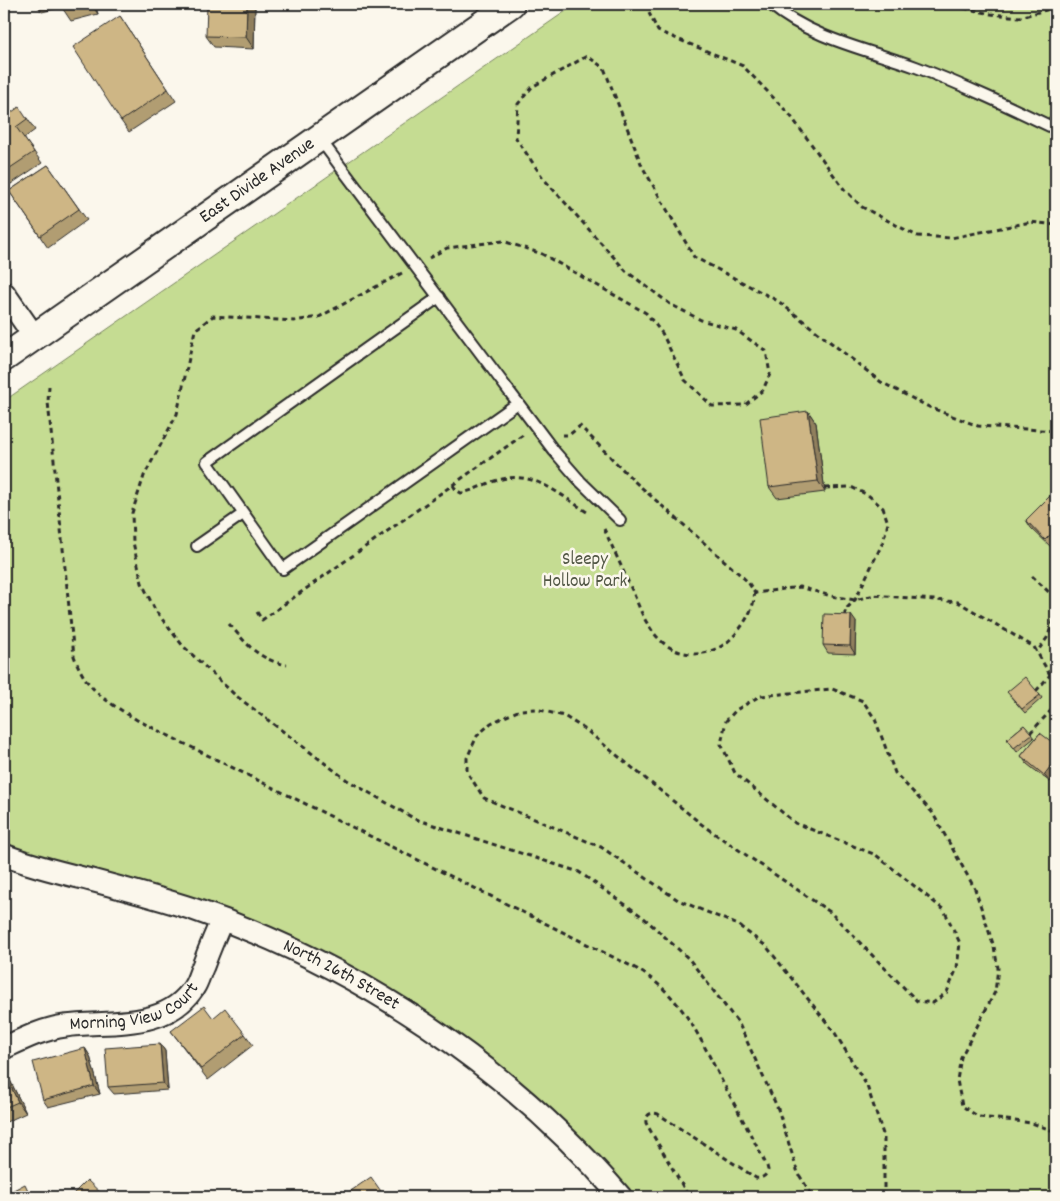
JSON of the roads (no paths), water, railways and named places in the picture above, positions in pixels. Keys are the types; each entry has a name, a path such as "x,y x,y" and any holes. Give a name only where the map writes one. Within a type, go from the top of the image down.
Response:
{"street":[{"name":"East Divide Avenue","path":"4,358 511,4"},
{"path":"4,293 34,336"},
{"name":"North 26th Street","path":"4,855 36,866 166,901 222,920 319,963 401,1009 441,1035 516,1093 553,1126 621,1197"},
{"name":"Morning View Court","path":"4,1048 51,1029 64,1026 143,1020 156,1017 170,1010 183,1000 194,987 222,920"}],"lane":[{"path":"770,4 803,27 833,40 917,68 990,97 1056,129"},
{"path":"320,138 554,451 620,520"},
{"path":"439,297 207,462 283,569 518,403"},
{"path":"197,546 243,514"}],"park label":[{"name":"Sleepy Hollow Park","path":"585,571"}]}
